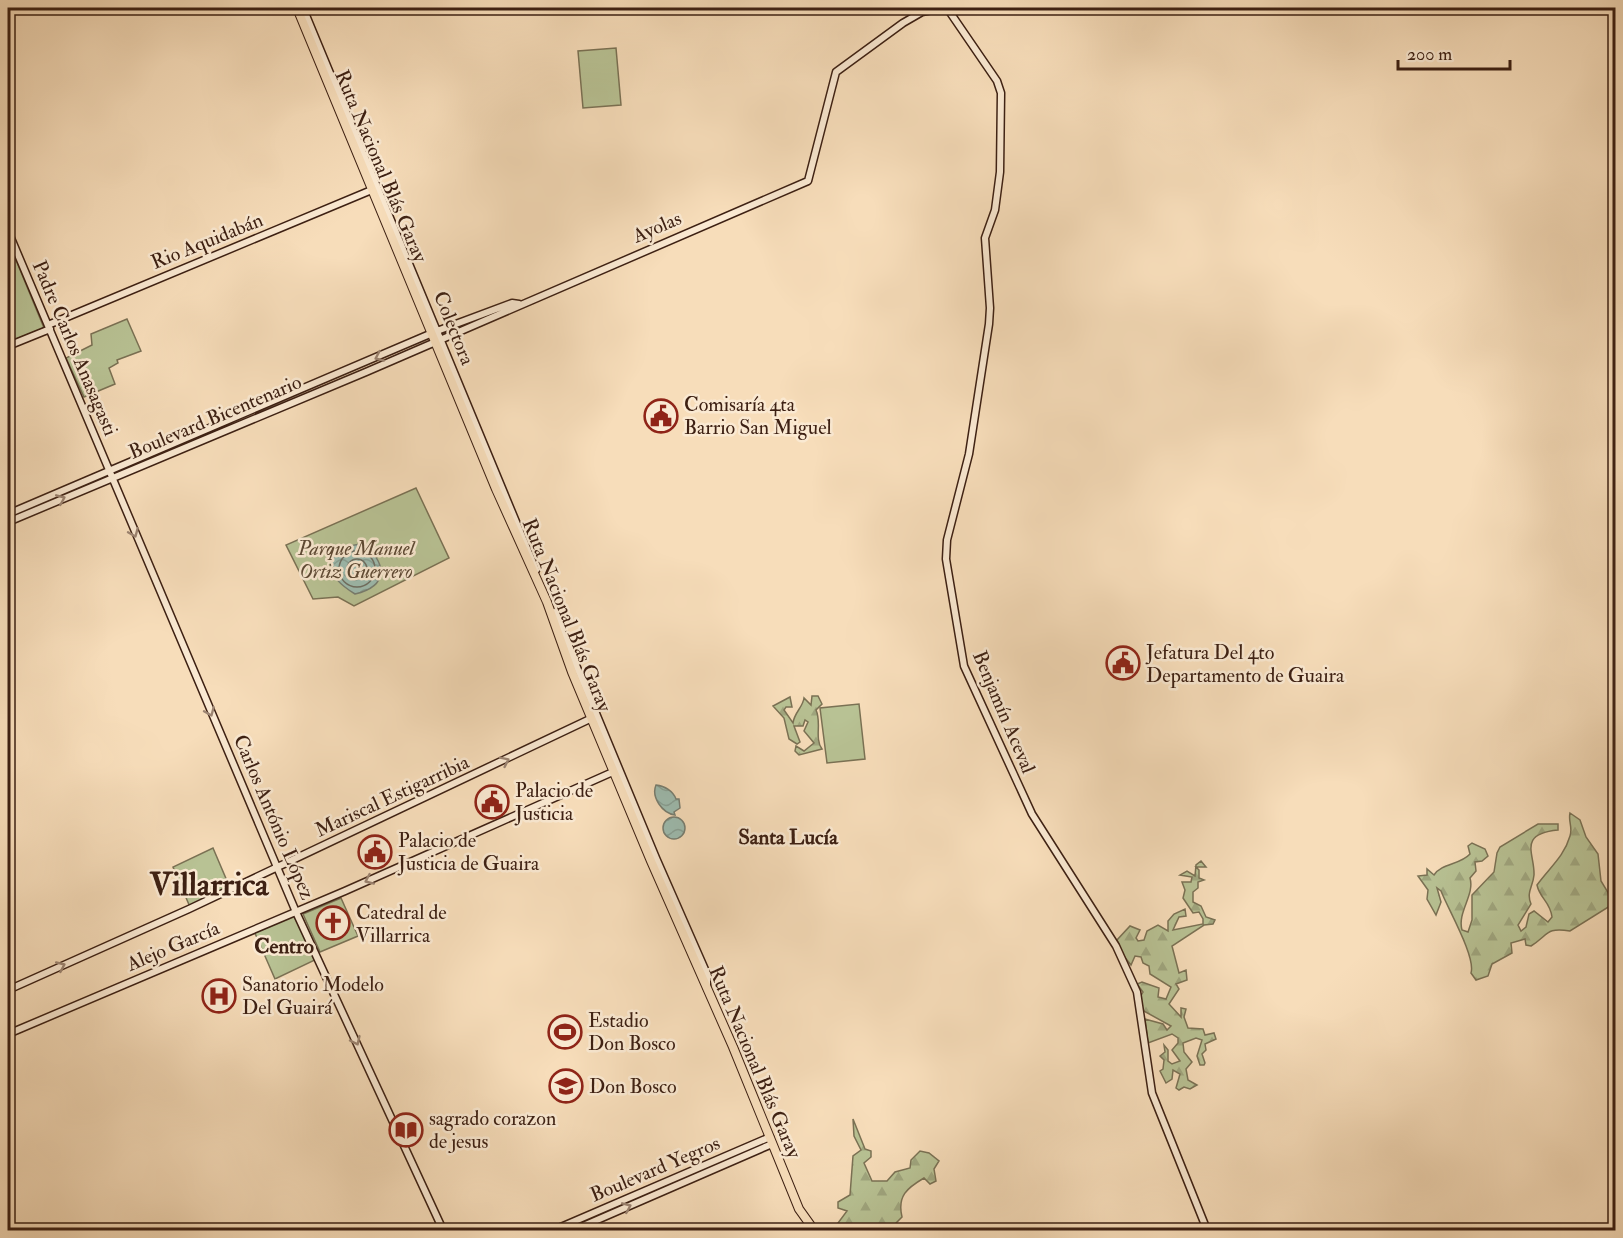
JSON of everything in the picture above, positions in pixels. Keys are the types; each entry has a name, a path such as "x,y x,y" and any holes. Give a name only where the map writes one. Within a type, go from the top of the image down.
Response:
{"highway":[{"name":"Ruta Nacional Blás Garay","path":"297,8 340,115 376,188 527,562 547,602 592,718 617,770 799,1209 814,1230"}],"main road":[{"path":"303,8 376,188"},
{"name":"Ayolas","path":"436,336 512,303 519,304 808,181 836,72 903,23 922,12 945,8"},
{"name":"Benjamín Aceval","path":"945,8 998,81 1002,119 1000,172 995,210 985,233 989,324 969,454 946,540 946,559 959,649 964,666 1008,766 1032,814 1116,946 1137,992 1152,1093 1207,1230"},
{"name":"Rio Aquidabán","path":"8,346 376,188"},
{"name":"Padre Carlos Anasagasti","path":"8,231 111,479"},
{"name":"Colectora","path":"436,336 464,395 579,671 617,770"},
{"name":"Boulevard Bicentenario","path":"8,514 436,336"},
{"name":"Boulevard Bicentenario","path":"8,522 436,336"},
{"name":"Carlos António López","path":"111,479 296,912 443,1230"},
{"name":"Mariscal Estigarribia","path":"8,990 277,868 592,718"},
{"path":"617,770 707,974 707,989"},
{"name":"Alejo García","path":"8,1034 296,912 617,770"},
{"name":"Boulevard Yegros","path":"554,1230 771,1141"},
{"name":"Boulevard Yegros","path":"574,1230 771,1141"}],"green space":[{"path":"616,48 621,105 583,108 578,51"},
{"path":"16,260 44,328 9,342 8,264"},
{"path":"127,319 141,351 117,360 118,363 109,368 115,384 84,397 66,358 92,345 91,334"},
{"name":"Parque Manuel Ortiz Guerrero","path":"416,488 449,558 354,606 338,597 313,599 286,545"},
{"path":"812,696 818,696 822,704 816,710 822,749 799,755 795,751 796,746 804,751 814,743 804,731 808,722 805,720 803,726 794,726 800,742 797,744 789,739 784,718 773,706 790,697 792,707 786,707 784,710 793,723 804,698 811,705"},
{"path":"859,704 865,759 827,763 820,708"},
{"path":"1570,813 1580,820 1586,837 1598,854 1601,881 1612,899 1610,906 1570,931 1551,931 1531,946 1526,945 1525,939 1511,943 1512,953 1492,964 1488,976 1476,980 1471,973 1466,945 1441,891 1437,888 1441,902 1436,915 1427,899 1428,890 1418,876 1427,875 1427,869 1434,875 1442,868 1466,858 1470,854 1468,846 1472,843 1485,849 1488,856 1482,861 1475,862 1476,871 1470,878 1470,891 1462,917 1462,930 1468,932 1472,920 1472,895 1494,872 1500,847 1538,824 1558,824 1558,830 1545,832 1533,840 1531,853 1534,875 1529,893 1531,904 1518,925 1521,931 1526,927 1529,914 1534,911 1548,922 1552,917 1551,912 1537,885 1560,856 1567,843 1571,833"},
{"path":"213,848 230,888 190,907 173,867"},
{"path":"1201,861 1206,867 1196,867 1199,870 1199,878 1204,880 1198,882 1198,888 1193,892 1193,902 1201,906 1206,917 1215,920 1213,924 1204,925 1172,946 1179,973 1186,970 1187,980 1176,984 1179,989 1169,1004 1181,1017 1181,1008 1186,1009 1184,1017 1188,1028 1203,1029 1205,1035 1214,1033 1216,1039 1205,1044 1206,1050 1202,1054 1204,1065 1200,1065 1197,1056 1202,1040 1196,1038 1183,1043 1184,1052 1192,1062 1186,1069 1188,1080 1197,1085 1190,1089 1184,1087 1179,1090 1176,1088 1180,1074 1173,1070 1172,1079 1166,1083 1160,1071 1163,1069 1164,1060 1160,1056 1165,1052 1164,1045 1168,1050 1168,1061 1172,1064 1180,1061 1172,1050 1178,1043 1178,1038 1172,1034 1148,1043 1145,1019 1163,1024 1167,1030 1171,1026 1142,1010 1140,997 1143,992 1137,984 1142,982 1159,988 1158,997 1166,999 1171,987 1150,974 1149,966 1143,963 1141,957 1135,956 1131,965 1123,955 1117,940 1130,926 1140,930 1136,938 1138,941 1144,940 1147,931 1158,925 1168,931 1168,921 1174,914 1185,909 1186,916 1179,917 1173,930 1203,924 1199,912 1193,913 1183,898 1185,890 1182,882 1191,882 1192,877 1180,875 1187,871 1195,876 1196,865"},
{"path":"341,898 358,936 320,952 303,914"},
{"path":"296,913 317,959 275,979 254,931"},
{"path":"853,1119 865,1149 871,1151 871,1157 864,1163 872,1181 887,1181 895,1172 910,1168 911,1160 920,1151 929,1153 939,1161 934,1169 936,1181 930,1184 924,1178 908,1189 902,1198 902,1217 889,1230 881,1226 853,1231 847,1230 838,1223 847,1211 838,1208 838,1202 850,1195 853,1156 861,1150 854,1136"}],"water":[{"path":"363,544 377,559 381,573 374,585 355,594 341,584 335,576 331,560 345,548"},
{"path":"656,785 668,789 676,799 679,799 680,808 674,812 675,815 670,814 659,804 655,794"},
{"path":"670,817 678,817 685,824 685,832 678,839 670,839 663,832 663,824"}],"place":[{"name":"Comisaría 4ta Barrio San Miguel","path":"661,416"},
{"name":"Jefatura Del 4to Departamento de Guaira","path":"1123,663"},
{"name":"Palacio de Justicia","path":"492,802"},
{"name":"Palacio de Justicia de Guaira","path":"375,852"},
{"name":"Catedral de Villarrica","path":"333,923"},
{"name":"Sanatorio Modelo Del Guairá","path":"219,996"},
{"name":"Estadio Don Bosco","path":"565,1032"},
{"name":"Don Bosco","path":"566,1086"},
{"name":"sagrado corazon de jesus","path":"406,1130"}],"district":[{"name":"Santa Lucía","path":"788,837"},
{"name":"Villarrica","path":"209,885"},
{"name":"Centro","path":"284,946"}]}
